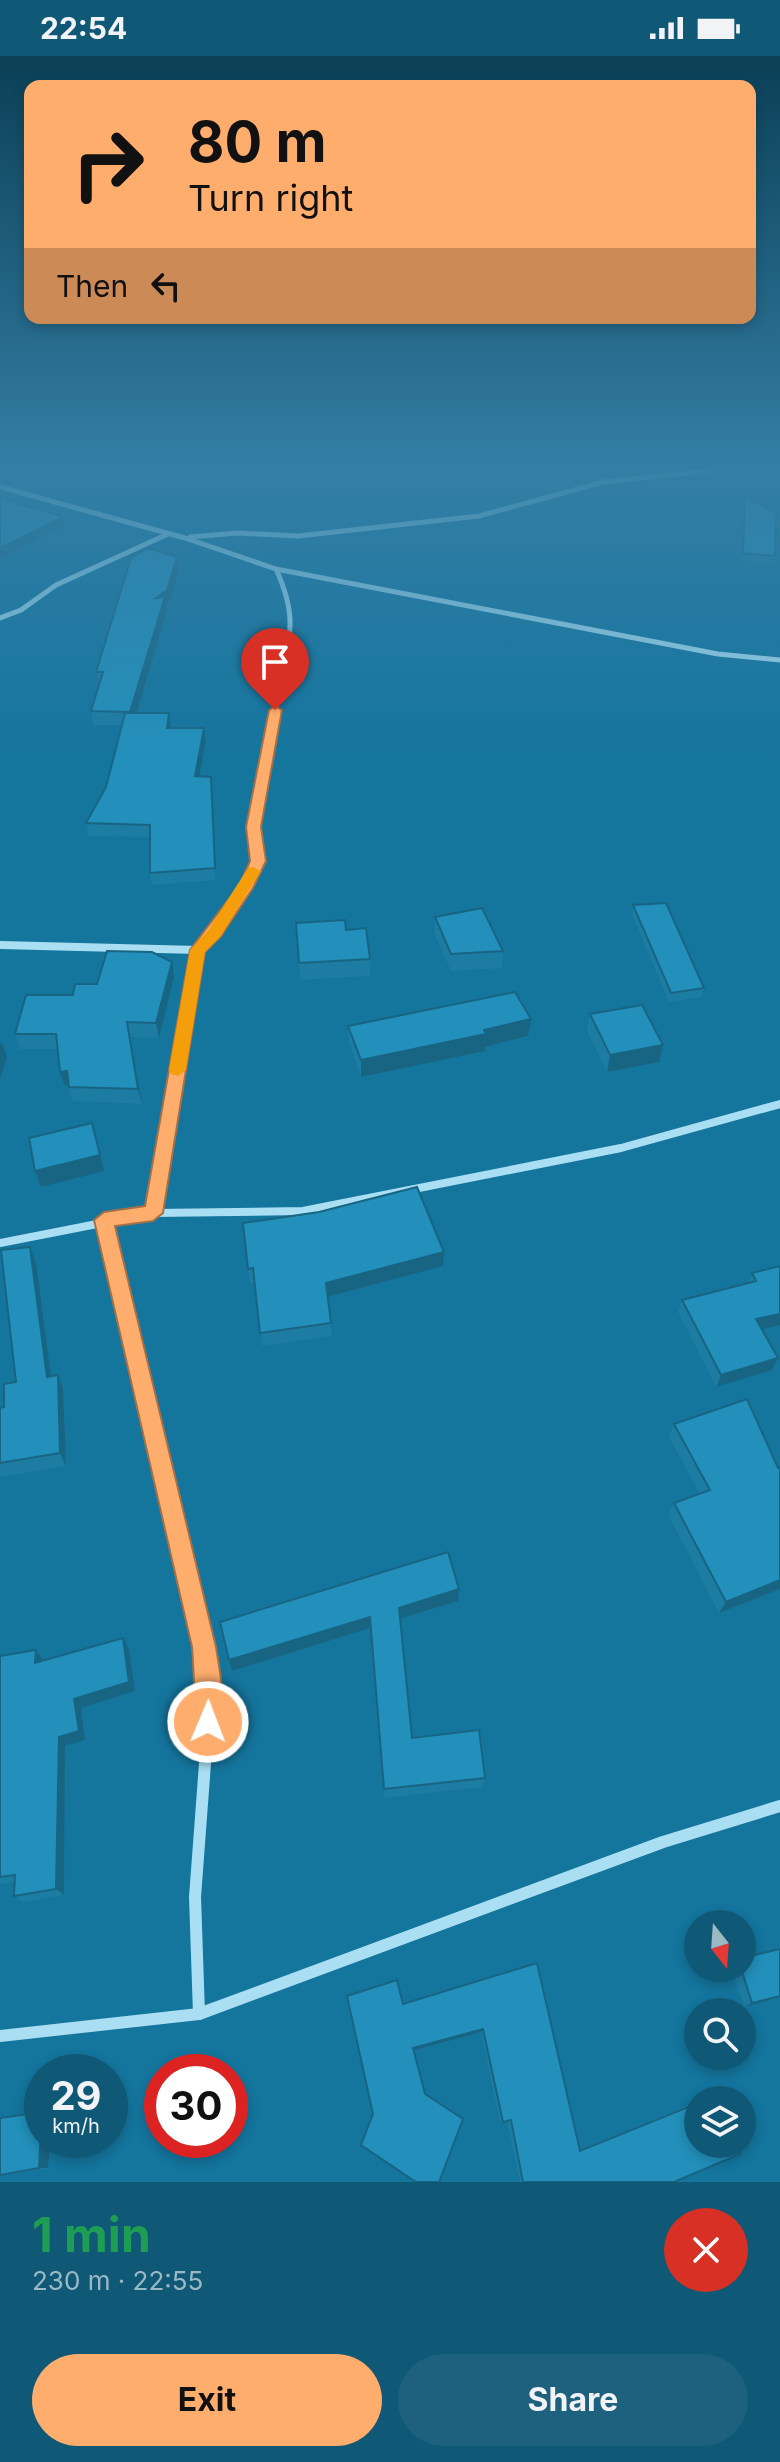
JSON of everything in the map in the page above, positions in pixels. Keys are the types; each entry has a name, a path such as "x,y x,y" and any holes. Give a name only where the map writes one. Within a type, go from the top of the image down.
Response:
{"street":[{"path":"0,618 21,610 56,585 109,561"},
{"path":"253,561 276,569 718,654 780,660"},
{"path":"153,1213 198,950 215,933 248,885 258,861 254,827 258,789 293,625 288,596 276,569"},
{"path":"0,945 198,950"},
{"path":"0,1243 104,1220 153,1213 303,1211 621,1148 780,1104"},
{"path":"104,1220 201,1632 209,1684 195,1897 199,2014"},
{"path":"0,2036 199,2014 663,1842 780,1806"}],"building":[{"path":"130,561 176,561 167,590 156,598 165,597 130,712 91,711 103,672 96,672"},
{"path":"125,713 169,713 167,728 204,728 195,776 211,777 215,868 150,873 150,825 86,823 106,787"},
{"path":"666,903 704,988 671,993 633,905"},
{"path":"482,908 503,951 451,954 435,917"},
{"path":"345,920 346,930 366,928 370,959 299,963 296,923"},
{"path":"107,951 152,952 172,962 156,1023 127,1022 138,1089 69,1087 67,1071 60,1072 56,1034 15,1034 26,995 73,995 75,984 97,984"},
{"path":"515,992 531,1019 484,1030 486,1034 361,1060 348,1026"},
{"path":"642,1005 663,1045 610,1055 590,1014"},
{"path":"92,1123 100,1155 35,1171 29,1138"},
{"path":"417,1187 444,1252 326,1283 331,1323 260,1333 253,1268 248,1269 243,1223 319,1212"},
{"path":"30,1247 47,1377 58,1375 60,1453 0,1463 0,1408 4,1407 4,1384 16,1382 1,1250"},
{"path":"780,1266 780,1314 756,1319 778,1358 721,1375 682,1300 756,1281 752,1273"},
{"path":"747,1399 780,1467 780,1580 726,1602 674,1503 710,1490 674,1424"},
{"path":"448,1552 459,1589 399,1608 412,1738 479,1730 485,1778 384,1789 370,1617 229,1660 220,1622"},
{"path":"123,1638 129,1682 74,1699 79,1731 59,1737 56,1889 14,1896 15,1875 0,1877 0,1656 36,1650 35,1663"},
{"path":"780,1949 780,1996 756,2002 756,1998 750,1998 745,1982 756,1982 756,1955"},
{"path":"537,1963 580,2151 684,2109 684,2158 731,2158 674,2182 523,2182 511,2120 503,2122 483,2029 413,2048 425,2094 463,2119 439,2182 416,2182 361,2145 373,2114 347,1996 397,1980 403,2004"},
{"path":"24,2115 24,2158 40,2158 39,2168 0,2175 0,2118"}],"slow traffic":[{"path":"178,1070 198,950 215,933 230,906 248,885 253,871"}],"route":[{"path":"208,1722 210,1697 204,1647 104,1220 153,1213 198,950 215,933 230,906 248,885 258,861 254,827 258,789 275,710"}]}
